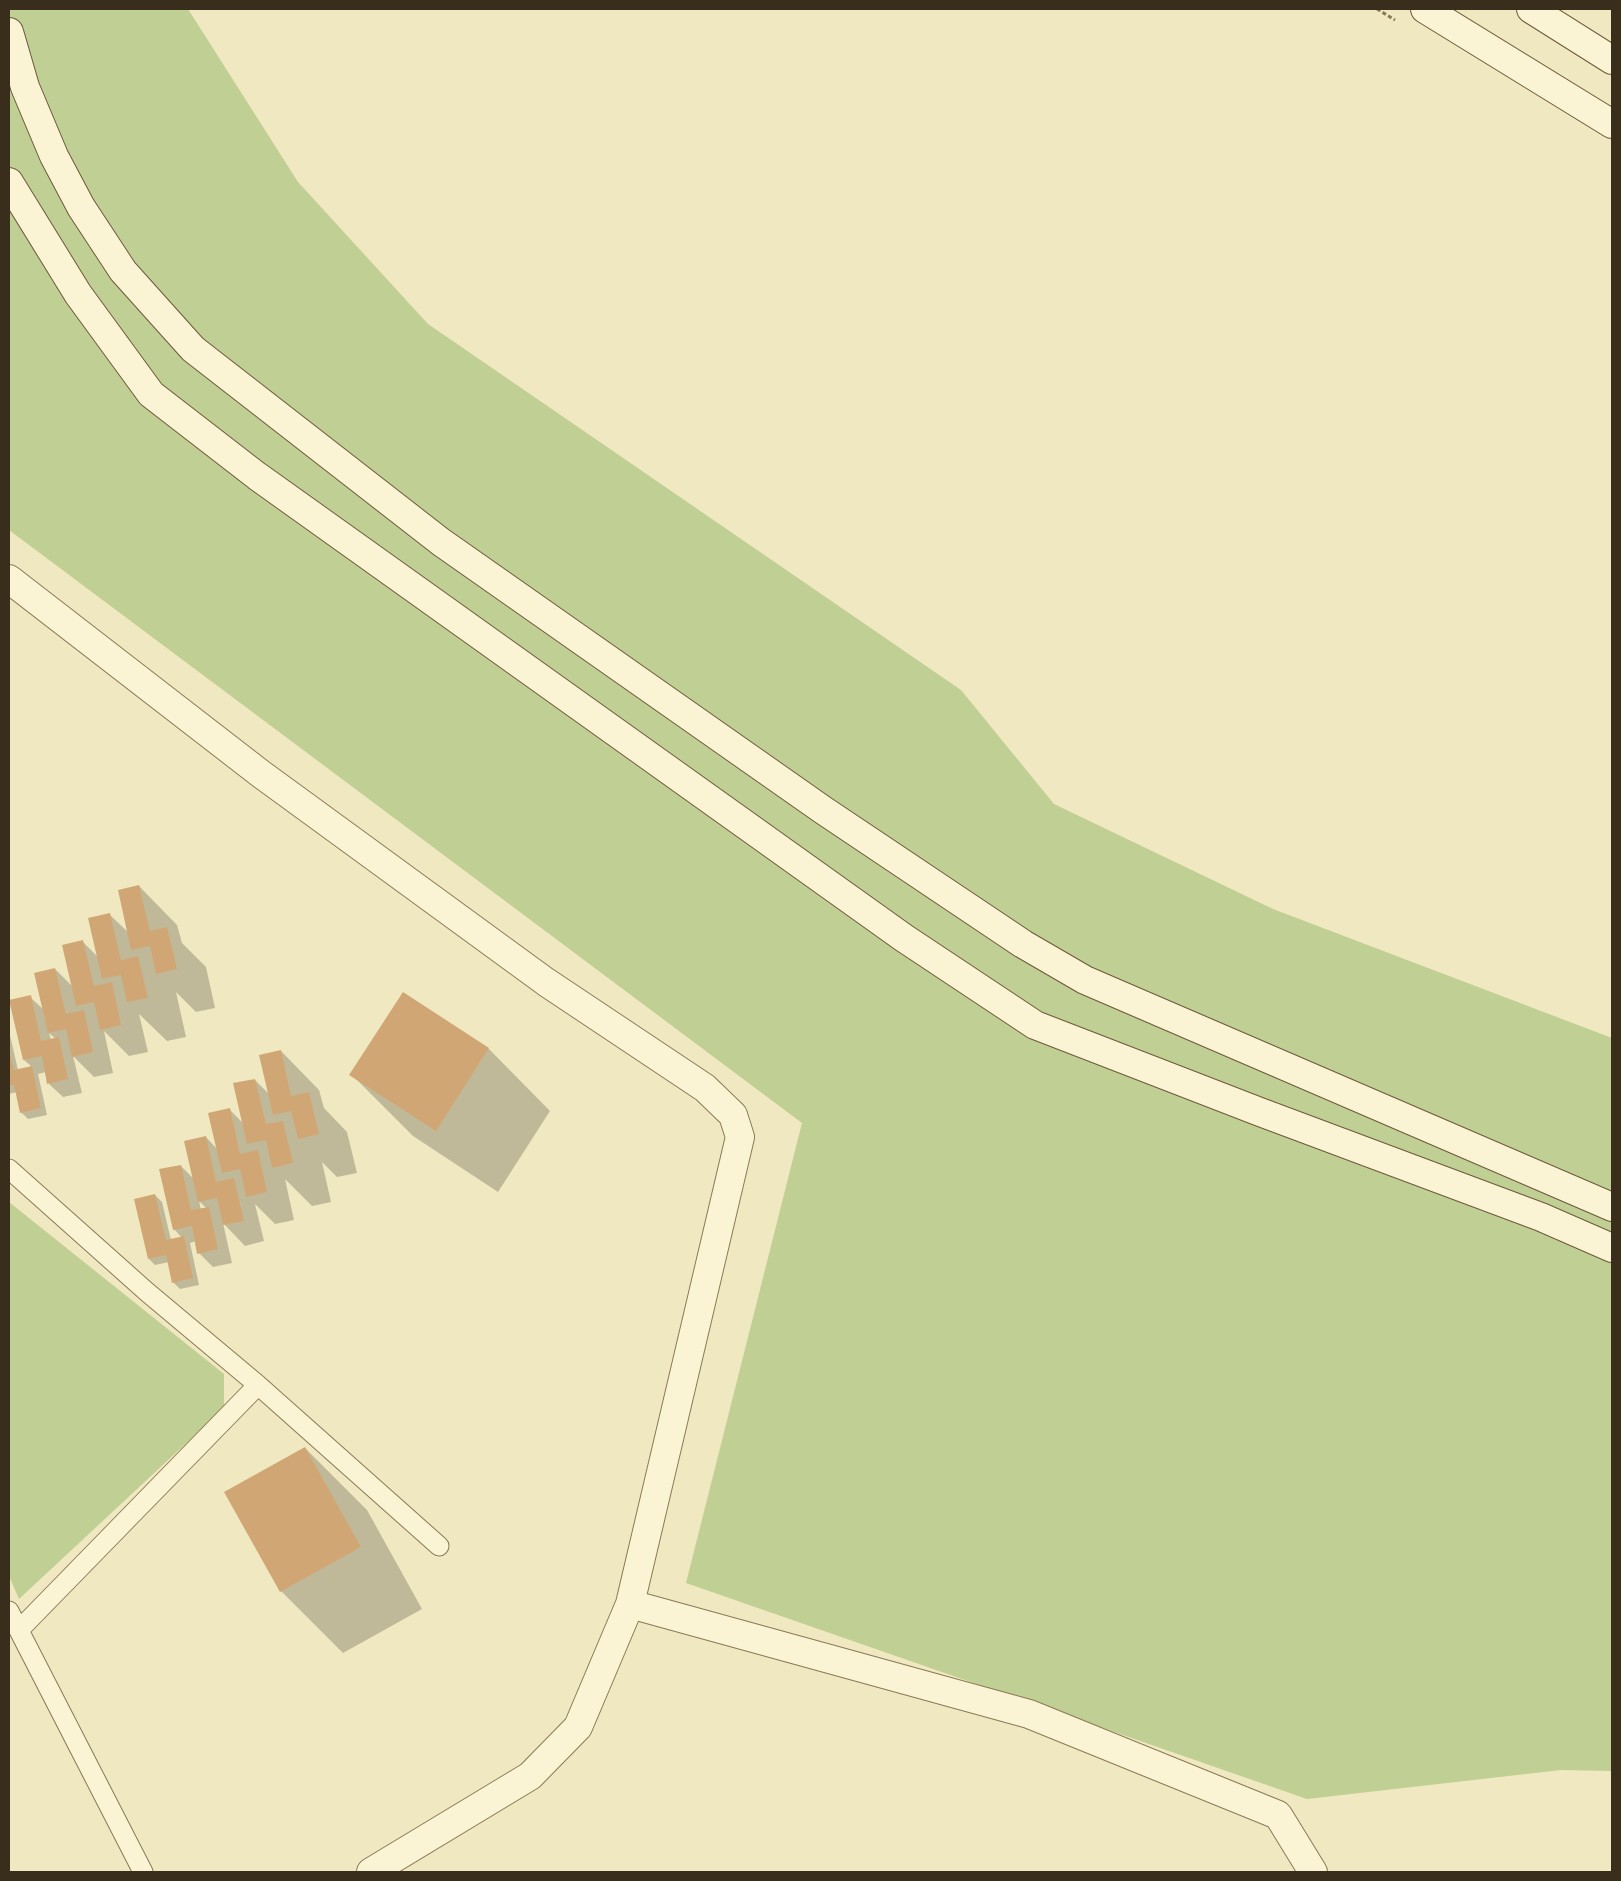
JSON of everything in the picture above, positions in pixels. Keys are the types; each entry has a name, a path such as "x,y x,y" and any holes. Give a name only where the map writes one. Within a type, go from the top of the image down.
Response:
{"street":[{"path":"1425,9 1612,124"},
{"path":"1531,9 1612,60"},
{"path":"9,32 25,87 54,156 81,207 123,271 193,349 441,542 824,810 1023,944 1085,980 1612,1207"},
{"path":"9,182 78,294 151,394 257,476 904,938 1035,1025 1260,1112 1541,1217 1612,1248"},
{"path":"9,579 261,774 546,982 705,1088 733,1115 740,1137 630,1604 578,1727 530,1776 371,1872"},
{"path":"630,1604 1029,1714 1278,1815 1313,1872"}],"lane":[{"path":"9,1169 147,1292 258,1385 439,1546"},
{"path":"19,1630 258,1385"},
{"path":"9,1611 142,1872"}],"green space":[{"path":"9,9 188,9 298,182 428,324 961,690 1054,804 1273,909 1612,1038 1612,1771 1561,1770 1307,1799 686,1583 802,1123 9,530"},
{"path":"9,1202 224,1374 224,1408 19,1599 9,1576"}],"building":[{"path":"139,885 150,931 167,927 177,969 156,974 150,946 131,950 118,890"},
{"path":"110,913 121,960 138,956 148,998 127,1002 121,975 102,979 88,918"},
{"path":"83,940 94,986 112,982 121,1025 100,1030 94,1002 76,1006 62,945"},
{"path":"55,968 66,1014 84,1010 93,1052 72,1057 66,1029 48,1033 34,973"},
{"path":"403,992 489,1048 436,1131 349,1075"},
{"path":"31,995 41,1041 59,1037 68,1079 47,1084 42,1056 23,1060 9,1000"},
{"path":"9,1050 14,1070 32,1066 41,1108 20,1113 14,1085 9,1086"},
{"path":"281,1050 291,1096 309,1092 319,1134 298,1139 291,1111 273,1115 259,1055"},
{"path":"255,1079 266,1124 283,1121 293,1163 272,1168 266,1140 247,1144 233,1083"},
{"path":"230,1108 240,1154 258,1150 267,1192 246,1197 240,1169 222,1173 208,1113"},
{"path":"206,1136 216,1182 234,1178 244,1221 223,1225 217,1198 198,1202 184,1141"},
{"path":"181,1165 191,1210 209,1207 218,1249 197,1254 192,1226 173,1230 159,1169"},
{"path":"155,1194 166,1240 184,1236 193,1278 172,1283 166,1255 148,1259 134,1199"},
{"path":"305,1447 361,1547 280,1592 224,1492"}]}
